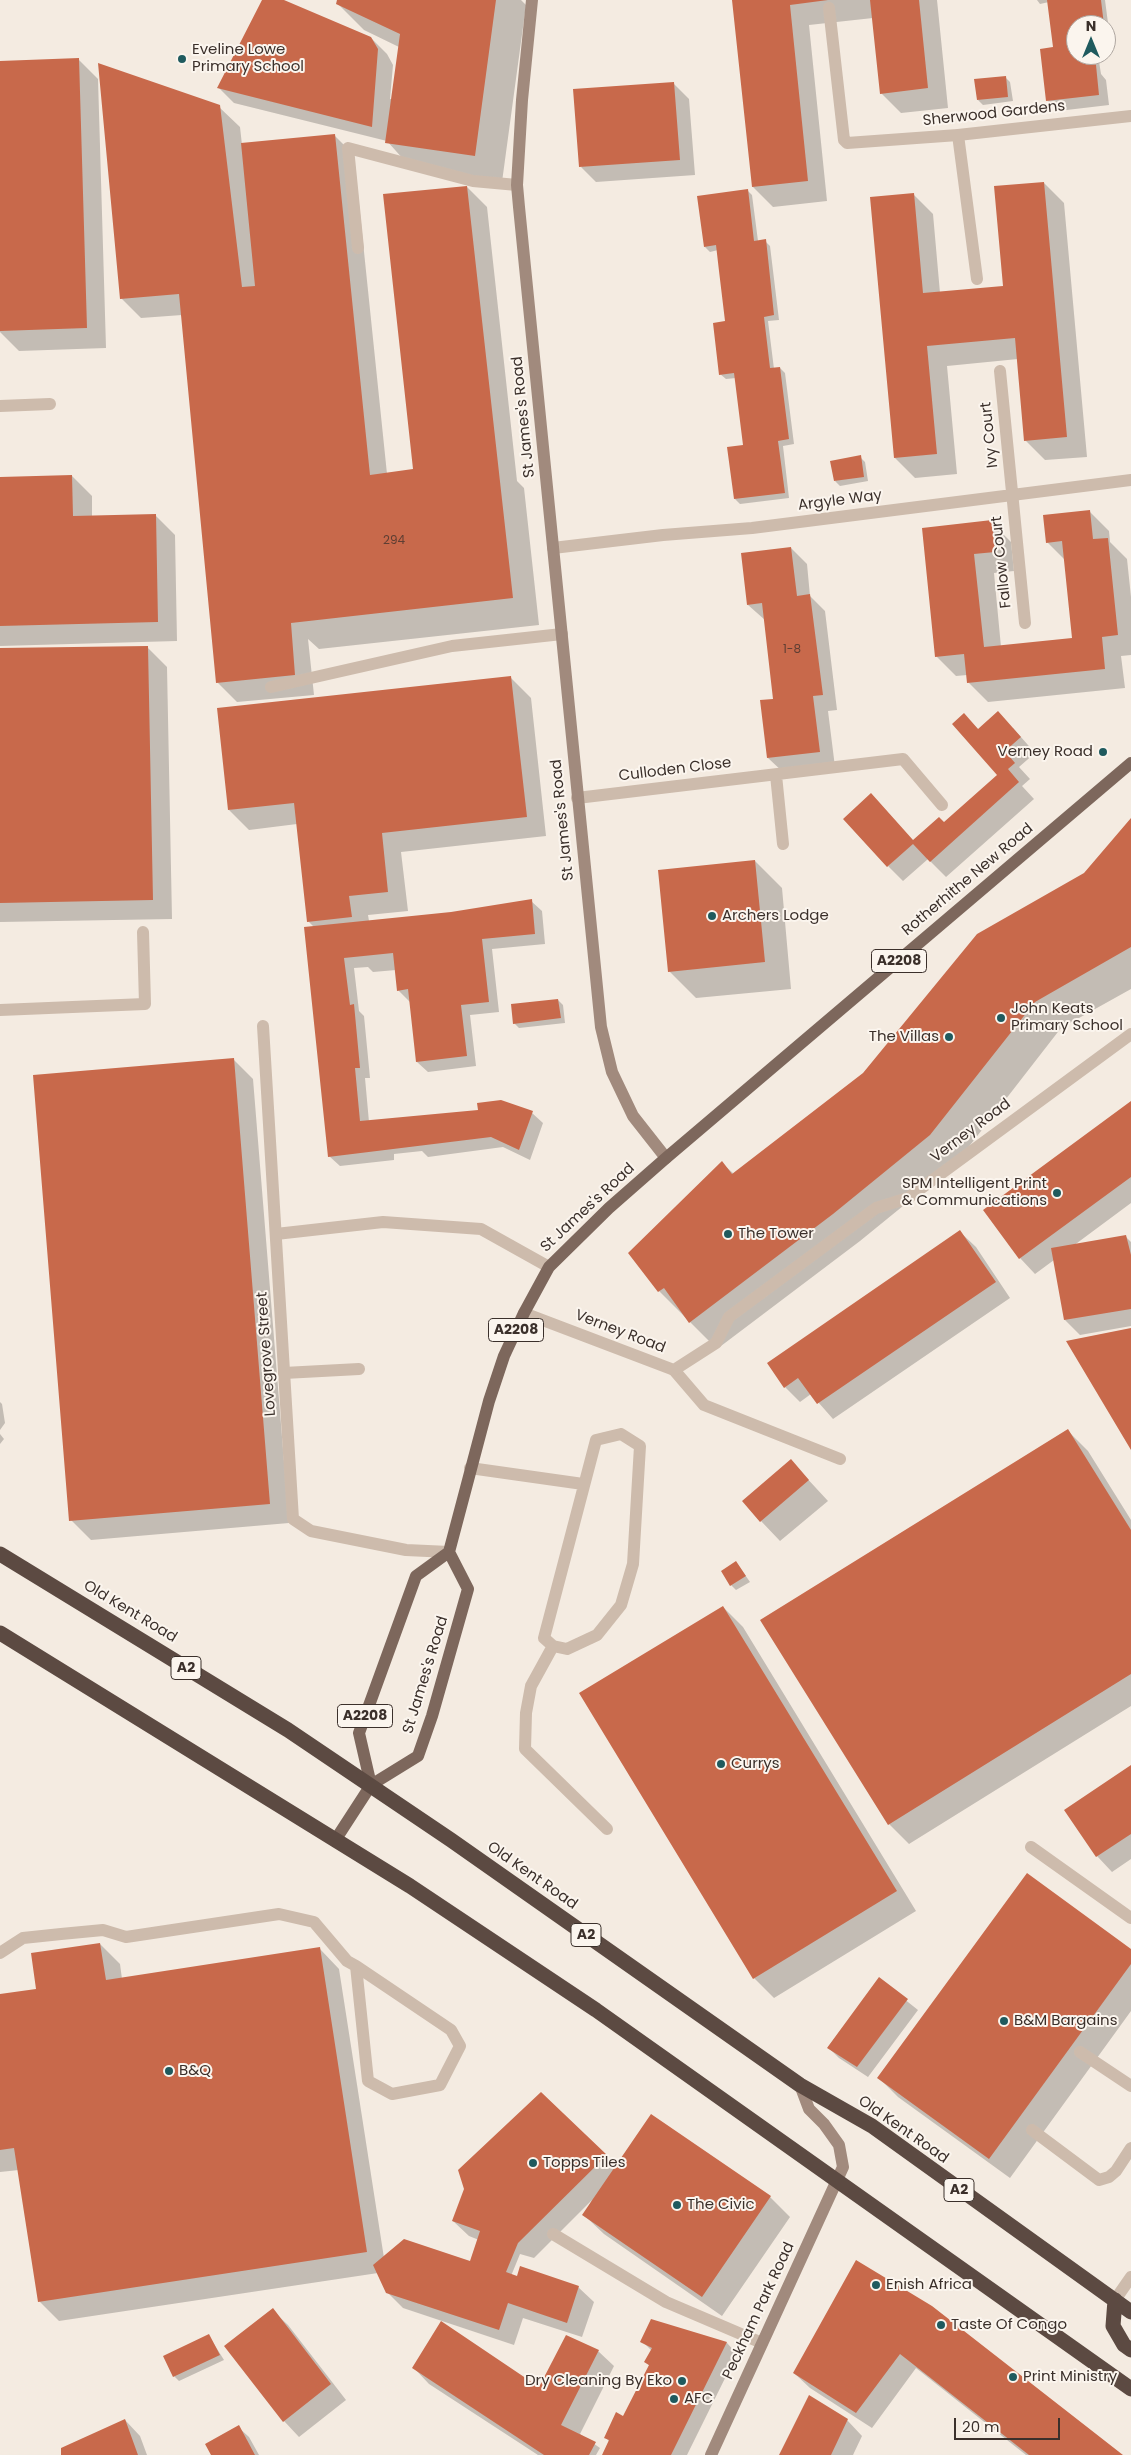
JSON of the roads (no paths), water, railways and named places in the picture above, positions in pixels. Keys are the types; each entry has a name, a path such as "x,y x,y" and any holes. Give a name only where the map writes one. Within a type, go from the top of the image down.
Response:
{"highway":[{"name":"Old Kent Road","path":"0,1554 288,1730 371,1785 800,2086 872,2126 1131,2312"},
{"path":"0,1633 336,1839 596,2010 1131,2389"},
{"path":"1115,2300 1114,2326 1124,2345 1131,2350"}],"main road":[{"name":"Rotherhithe New Road","path":"666,1158 1131,763"},
{"name":"St James's Road","path":"336,1839 371,1785 418,1756 432,1716 468,1589 450,1552 470,1468 504,1356 524,1313 549,1267 609,1208 666,1158"},
{"name":"A2208","path":"371,1785 359,1733 416,1576 450,1552"}],"street":[{"name":"St James's Road","path":"532,0 522,100 517,185 600,1027 612,1072 633,1116 666,1158"},
{"name":"Sherwood Gardens","path":"829,8 844,140 851,144 958,135 1131,116"},
{"path":"958,135 977,279"},
{"path":"358,248 348,148 473,181 517,185"},
{"name":"Ivy Court","path":"1000,371 1012,497"},
{"path":"0,406 50,404"},
{"name":"Argyle Way","path":"553,548 663,535 752,528 1012,497 1131,480"},
{"name":"Fallow Court","path":"1012,497 1025,623"},
{"path":"271,687 452,646 562,634"},
{"name":"Culloden Close","path":"577,798 903,759 942,805"},
{"path":"776,775 783,844"},
{"path":"0,1010 145,1004 143,932"},
{"name":"Lovegrove Street","path":"263,1026 293,1519 312,1531 406,1550 450,1552"},
{"name":"Verney Road","path":"524,1313 674,1370 716,1343 729,1317 876,1208 908,1198 1131,1034"},
{"path":"276,1234 383,1222 481,1229 549,1267"},
{"path":"284,1373 359,1369"},
{"path":"674,1370 704,1405 840,1459"},
{"path":"621,1434 640,1446 633,1564 621,1605 597,1635 567,1649 553,1646 544,1638 584,1495 584,1484 596,1440 621,1434"},
{"path":"470,1468 584,1484"},
{"path":"553,1646 531,1686 526,1713 525,1749 607,1829"},
{"path":"1031,1847 1131,1918"},
{"path":"0,1953 23,1938 103,1930 126,1937 279,1914 314,1922 347,1961 356,1966 451,2030 460,2046 440,2085 392,2094 368,2081 356,1966"},
{"path":"1080,2052 1131,2086"},
{"name":"Peckham Park Road","path":"711,2455 838,2181 842,2167 839,2145 824,2124 809,2109 800,2086"},
{"path":"1032,2130 1099,2180 1109,2177 1116,2171 1131,2148"},
{"path":"553,2234 666,2302 762,2343"},
{"path":"1115,2300 1131,2277"}],"place":[{"name":"Eveline Lowe Primary School","path":"182,59"},
{"name":"Verney Road","path":"1103,752"},
{"name":"Archers Lodge","path":"712,916"},
{"name":"John Keats Primary School","path":"1001,1018"},
{"name":"The Villas","path":"949,1037"},
{"name":"SPM Intelligent Print & Communications","path":"1057,1193"},
{"name":"The Tower","path":"728,1234"},
{"name":"Currys","path":"721,1764"},
{"name":"B&M Bargains","path":"1004,2021"},
{"name":"B&Q","path":"169,2071"},
{"name":"Topps Tiles","path":"533,2163"},
{"name":"The Civic","path":"677,2205"},
{"name":"Enish Africa","path":"876,2285"},
{"name":"Taste Of Congo","path":"941,2325"},
{"name":"Print Ministry","path":"1013,2377"},
{"name":"Dry Cleaning By Eko","path":"682,2381"},
{"name":"AFC","path":"674,2399"}]}
